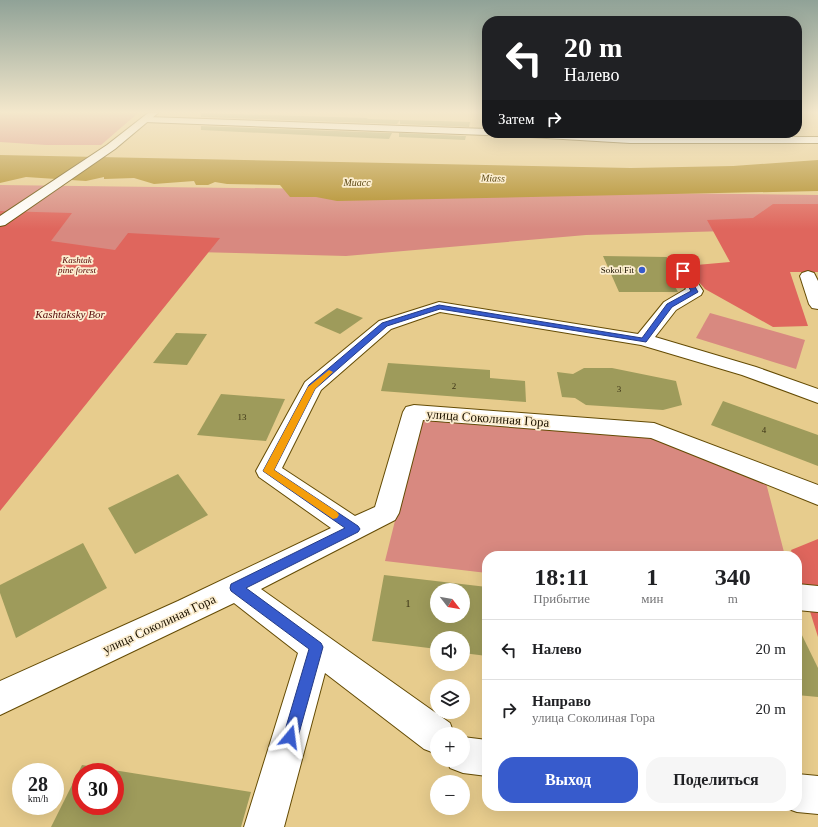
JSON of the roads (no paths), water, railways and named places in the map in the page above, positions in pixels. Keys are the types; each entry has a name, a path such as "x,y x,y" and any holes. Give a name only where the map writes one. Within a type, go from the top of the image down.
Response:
{"street":[{"path":"0,222 104,152"},
{"path":"644,340 670,306 695,292 676,260"},
{"path":"808,276 818,304"},
{"path":"354,529 268,471 312,387 385,325 439,307 644,340 750,371 818,396"},
{"name":"улица Соколиная Гора","path":"0,698 189,611 386,513 414,412 654,431 818,495"},
{"path":"236,588 430,731"},
{"path":"802,597 818,599"},
{"path":"264,827 316,647"},
{"path":"470,756 482,757"},
{"path":"802,793 818,795"}],"water":[{"name":"Миасс","path":"0,155 631,168 733,166 818,160 818,191 337,201 316,197 290,197 280,185 227,184 215,182 208,185 196,185 194,181 154,184 134,178 104,179 104,177 86,181 26,177 0,183"}],"place":[{"name":"Sokol Fit","path":"642,270"}],"water label":[{"name":"Miass","path":"493,178"}],"park label":[{"name":"Kashtak pine forest","path":"77,266"},
{"name":"Kashtaksky Bor","path":"70,314"}]}
